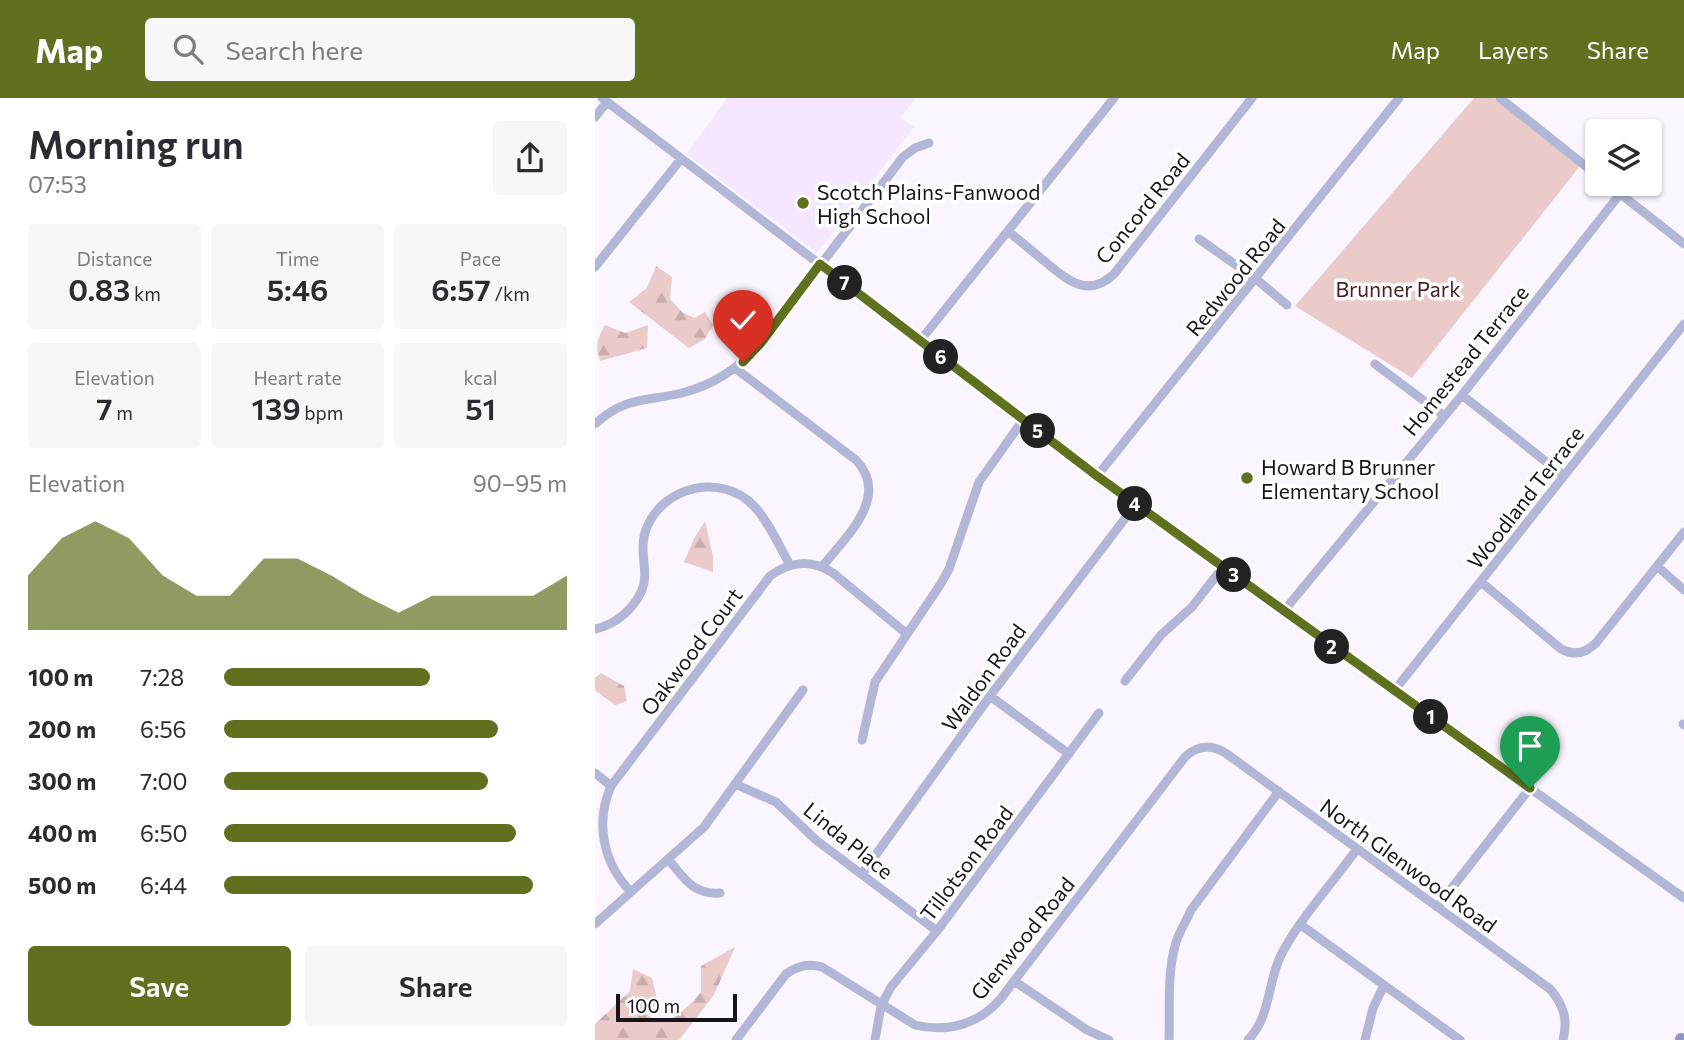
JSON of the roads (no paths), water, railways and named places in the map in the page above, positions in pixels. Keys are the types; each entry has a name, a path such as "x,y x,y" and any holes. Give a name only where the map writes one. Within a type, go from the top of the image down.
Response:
{"street":[{"path":"920,341 1114,98"},
{"name":"Concord Road","path":"1008,231 1075,284 1089,286 1103,283 1114,274 1252,98"},
{"name":"Redwood Road","path":"1097,476 1399,98"},
{"path":"1500,98 1585,166"},
{"path":"595,117 605,100 1097,476 1684,898"},
{"path":"595,424 627,403 692,390 719,379 735,368 760,344 904,156 929,143"},
{"path":"595,267 681,159"},
{"name":"Homestead Terrace","path":"1283,612 1462,395 1618,196"},
{"path":"1623,196 1684,244"},
{"path":"1199,239 1256,279 1287,305"},
{"name":"Woodland Terrace","path":"1394,691 1684,324"},
{"path":"1375,364 1443,415"},
{"path":"735,368 856,460 866,473 870,489 867,506 822,567"},
{"path":"1462,395 1565,476"},
{"path":"862,740 875,682 949,569 979,482 1023,420"},
{"path":"595,629 617,621 638,597 644,584 642,550 649,523 666,502 684,491 704,487 718,488 743,498 760,514 790,565 809,563 833,573 907,634"},
{"name":"Waldon Road","path":"862,874 990,696 1136,504"},
{"path":"1481,582 1561,649 1576,653 1593,646 1684,532"},
{"name":"Oakwood Court","path":"631,892 613,869 604,841 603,811 611,786 767,580 790,565"},
{"path":"1657,566 1684,590"},
{"path":"1125,681 1160,635 1192,607 1223,567"},
{"path":"595,924 704,827 803,690"},
{"path":"990,696 1069,754"},
{"name":"Tillotson Road","path":"875,1040 881,1006 891,986 937,931 1100,713"},
{"name":"North Glenwood Road","path":"1199,748 1208,747 1223,751 1550,989 1563,1010 1566,1030 1563,1040"},
{"name":"Glenwood Road","path":"736,1040 786,974 800,966 822,967 915,1025 931,1028 956,1027 986,1013 1014,981 1185,757 1199,748"},
{"path":"595,773 611,786"},
{"name":"Linda Place","path":"735,784 776,802 816,840 937,931"},
{"path":"1437,907 1530,788"},
{"path":"1169,1040 1172,962 1181,931 1191,910 1279,792"},
{"path":"1248,1040 1262,1021 1277,964 1301,925 1357,849"},
{"path":"668,859 689,884 698,890 708,894 720,893"},
{"path":"1301,925 1460,1040"},
{"path":"1014,981 1087,1030 1109,1040"},
{"path":"1365,1040 1373,1008 1384,985"}],"place":[{"name":"Scotch Plains-Fanwood High School","path":"803,203"},
{"name":"Howard B Brunner Elementary School","path":"1247,478"}],"park label":[{"name":"Brunner Park","path":"1398,288"}]}
